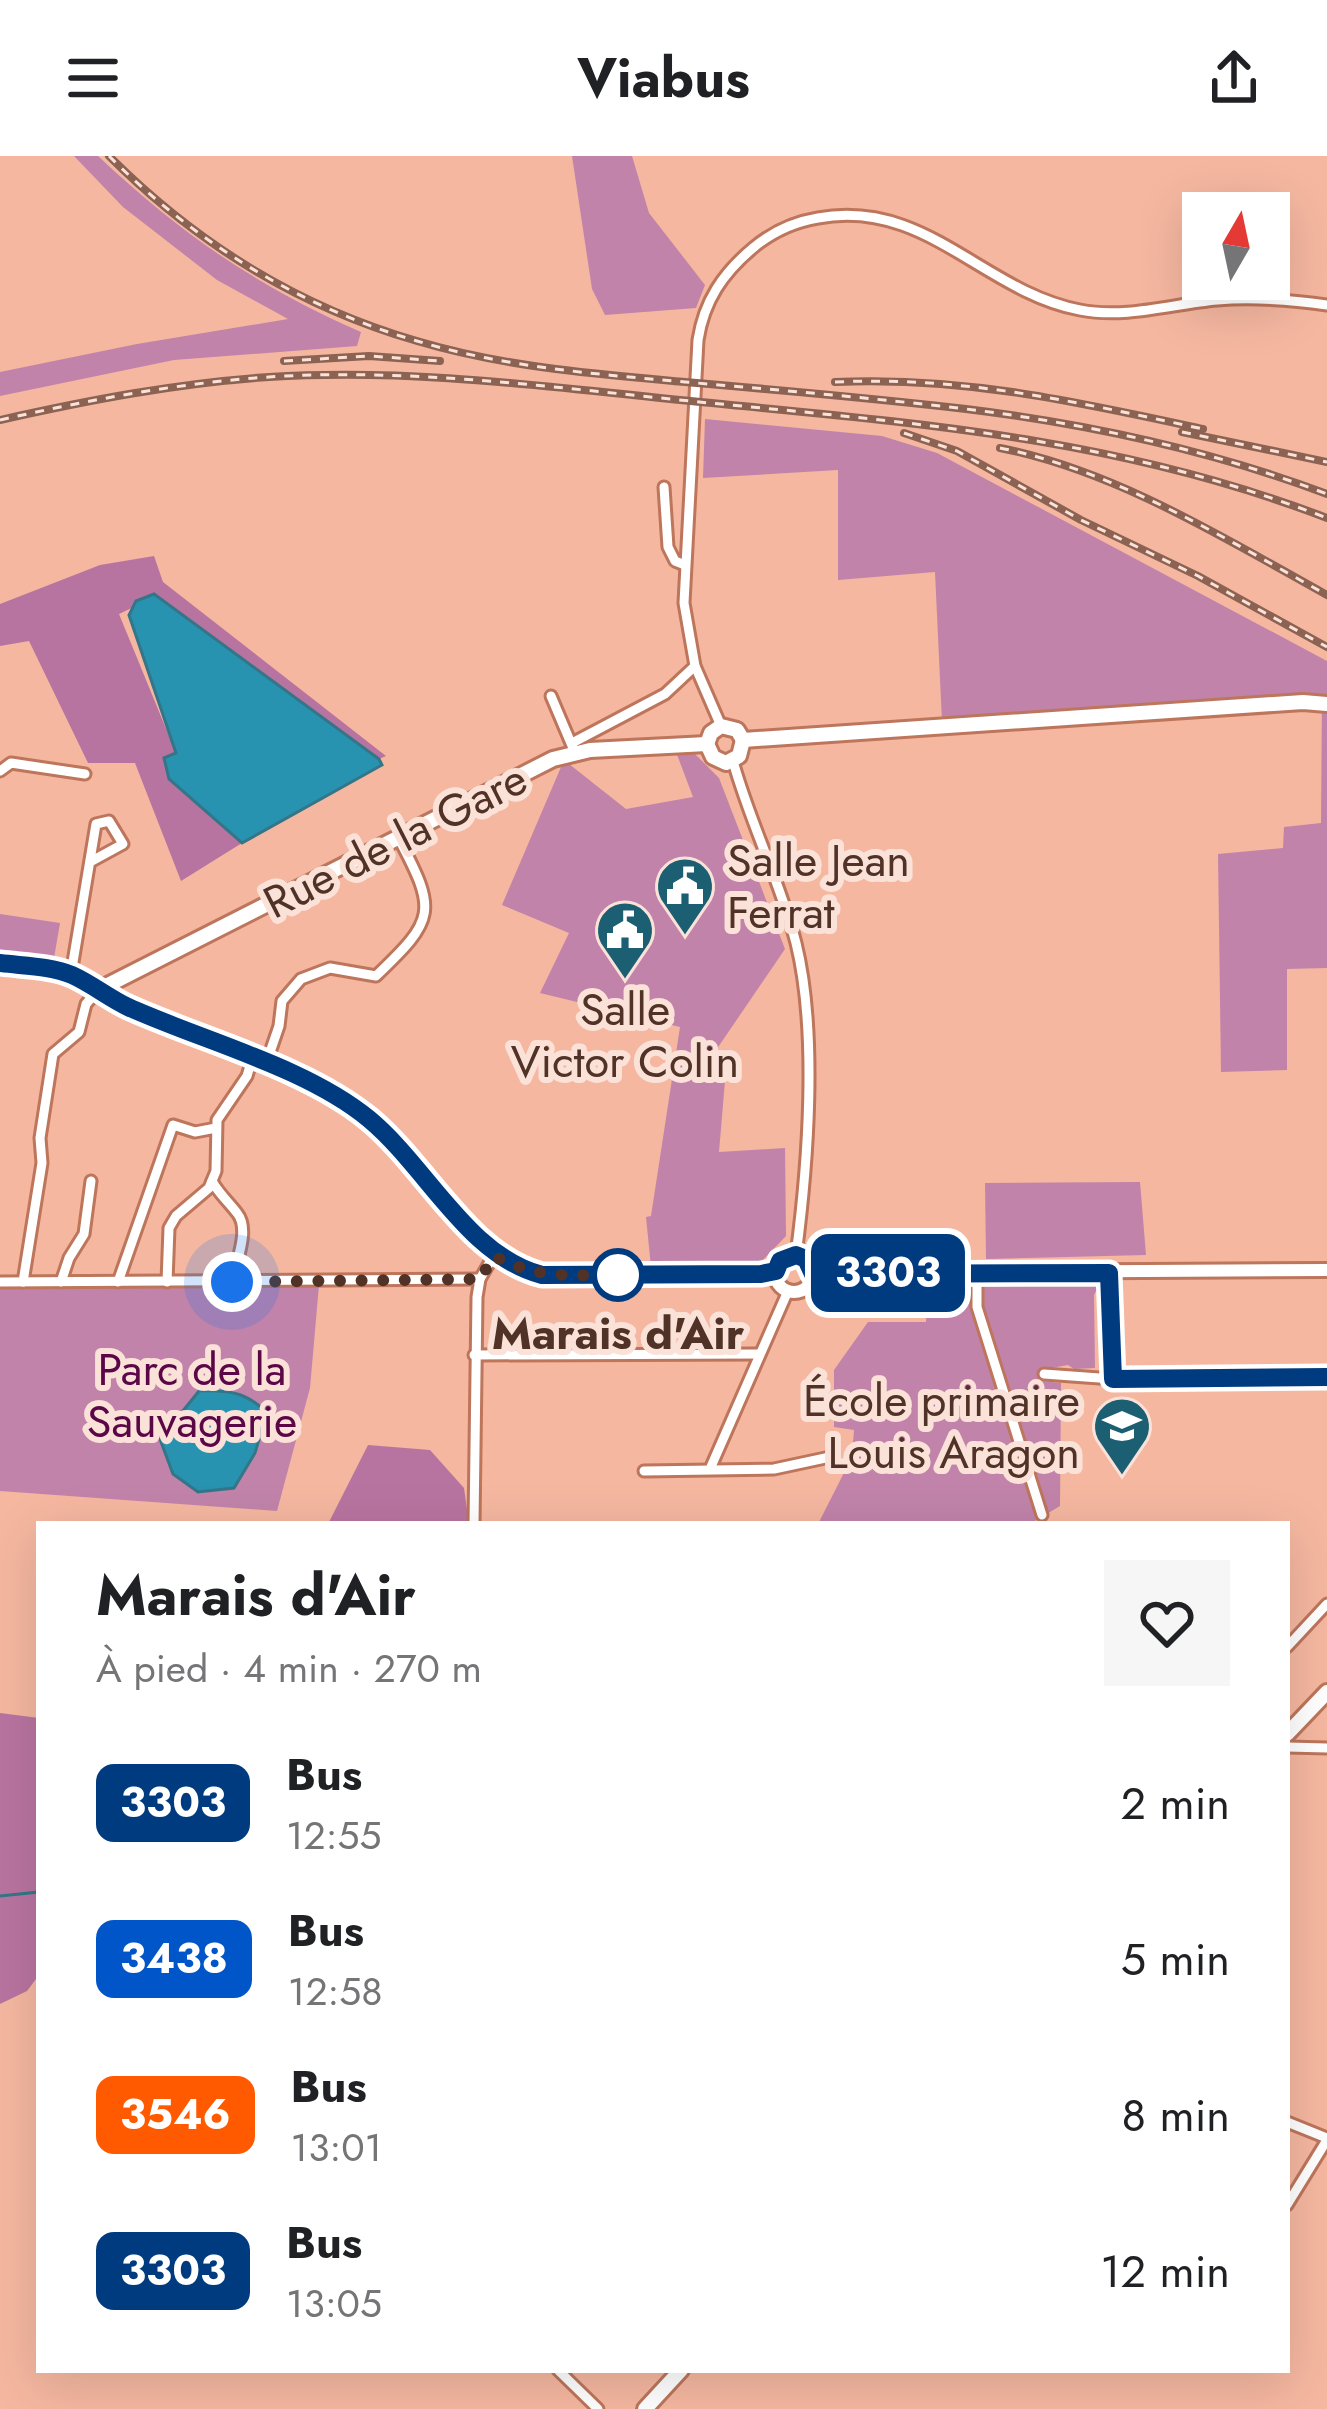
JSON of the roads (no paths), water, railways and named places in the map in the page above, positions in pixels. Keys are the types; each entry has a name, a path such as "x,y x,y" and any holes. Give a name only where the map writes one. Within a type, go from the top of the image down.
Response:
{"main road":[{"path":"743,740 1327,704"},
{"path":"721,727 737,730 743,740 733,761 718,761 707,744 711,733 721,727"},
{"name":"Rue de la Gare","path":"98,990 573,748 707,744"},
{"path":"0,963 71,974 98,990"},
{"path":"1290,1731 1327,1693"},
{"path":"645,2409 678,2373"}],"street":[{"path":"721,727 695,666 685,622 700,327 717,286 764,238 821,217 864,213 908,224 1020,287 1086,310 1125,312 1244,298 1327,305"},
{"path":"664,487 668,547 675,561 685,565"},
{"path":"551,696 573,748 665,694 695,666"},
{"path":"733,761 788,916 808,1011 796,1255"},
{"path":"0,771 11,763 86,773"},
{"path":"71,974 97,824 109,821 123,844 91,862"},
{"path":"232,1282 242,1222 212,1181 216,1128 224,1105 259,1061 279,1026 282,1001 301,979 330,968 376,976 421,926 425,890 399,838"},
{"path":"23,1282 53,1054 79,1032 86,1004 98,990 323,1089 368,1118 494,1256 518,1269 542,1275 776,1271"},
{"path":"118,1282 173,1124 195,1132 216,1128"},
{"path":"61,1282 84,1234 91,1181"},
{"path":"167,1282 169,1228 212,1181"},
{"path":"796,1255 806,1259 813,1274 805,1289 788,1291 778,1283 776,1271 780,1261 796,1255"},
{"path":"474,1521 474,1355 480,1279 494,1256"},
{"path":"813,1274 1327,1270"},
{"path":"977,1273 980,1318 1042,1515"},
{"path":"1109,1273 1113,1379"},
{"path":"0,1282 480,1279"},
{"path":"710,1469 788,1291"},
{"path":"474,1355 759,1354"},
{"path":"1044,1374 1113,1379 1327,1377"},
{"path":"644,1471 774,1469 830,1457"},
{"path":"1290,1644 1327,1604"},
{"path":"1290,1748 1327,1748"},
{"path":"1290,2123 1327,2139 1290,2200"},
{"path":"561,2373 598,2409"}],"water":[{"path":"154,594 382,765 242,843 169,779 164,758 176,753 129,615 136,601"},
{"path":"199,1391 236,1394 267,1413 255,1453 234,1488 198,1492 173,1474 160,1439"}],"waterway":[{"path":"0,1896 36,1892"}],"railway":[{"path":"109,156 177,216 251,268 331,310 417,341 550,368 896,401 1058,422 1194,452 1327,494"},
{"path":"284,361 369,356 440,361"},
{"path":"0,420 134,393 269,377 385,375 500,382 884,420 1033,440 1180,471 1327,518"},
{"path":"835,382 975,387 1203,429"},
{"path":"1182,432 1327,462"},
{"path":"904,433 957,451 1327,647"},
{"path":"1000,448 1127,490 1327,595"}],"place":[{"name":"Salle Jean Ferrat","path":"685,937"},
{"name":"Salle Victor Colin","path":"625,981"},
{"name":"Marais d'Air","path":"618,1275"},
{"name":"École primaire Louis Aragon","path":"1122,1477"}],"park label":[{"name":"Parc de la Sauvagerie","path":"192,1395"}]}
